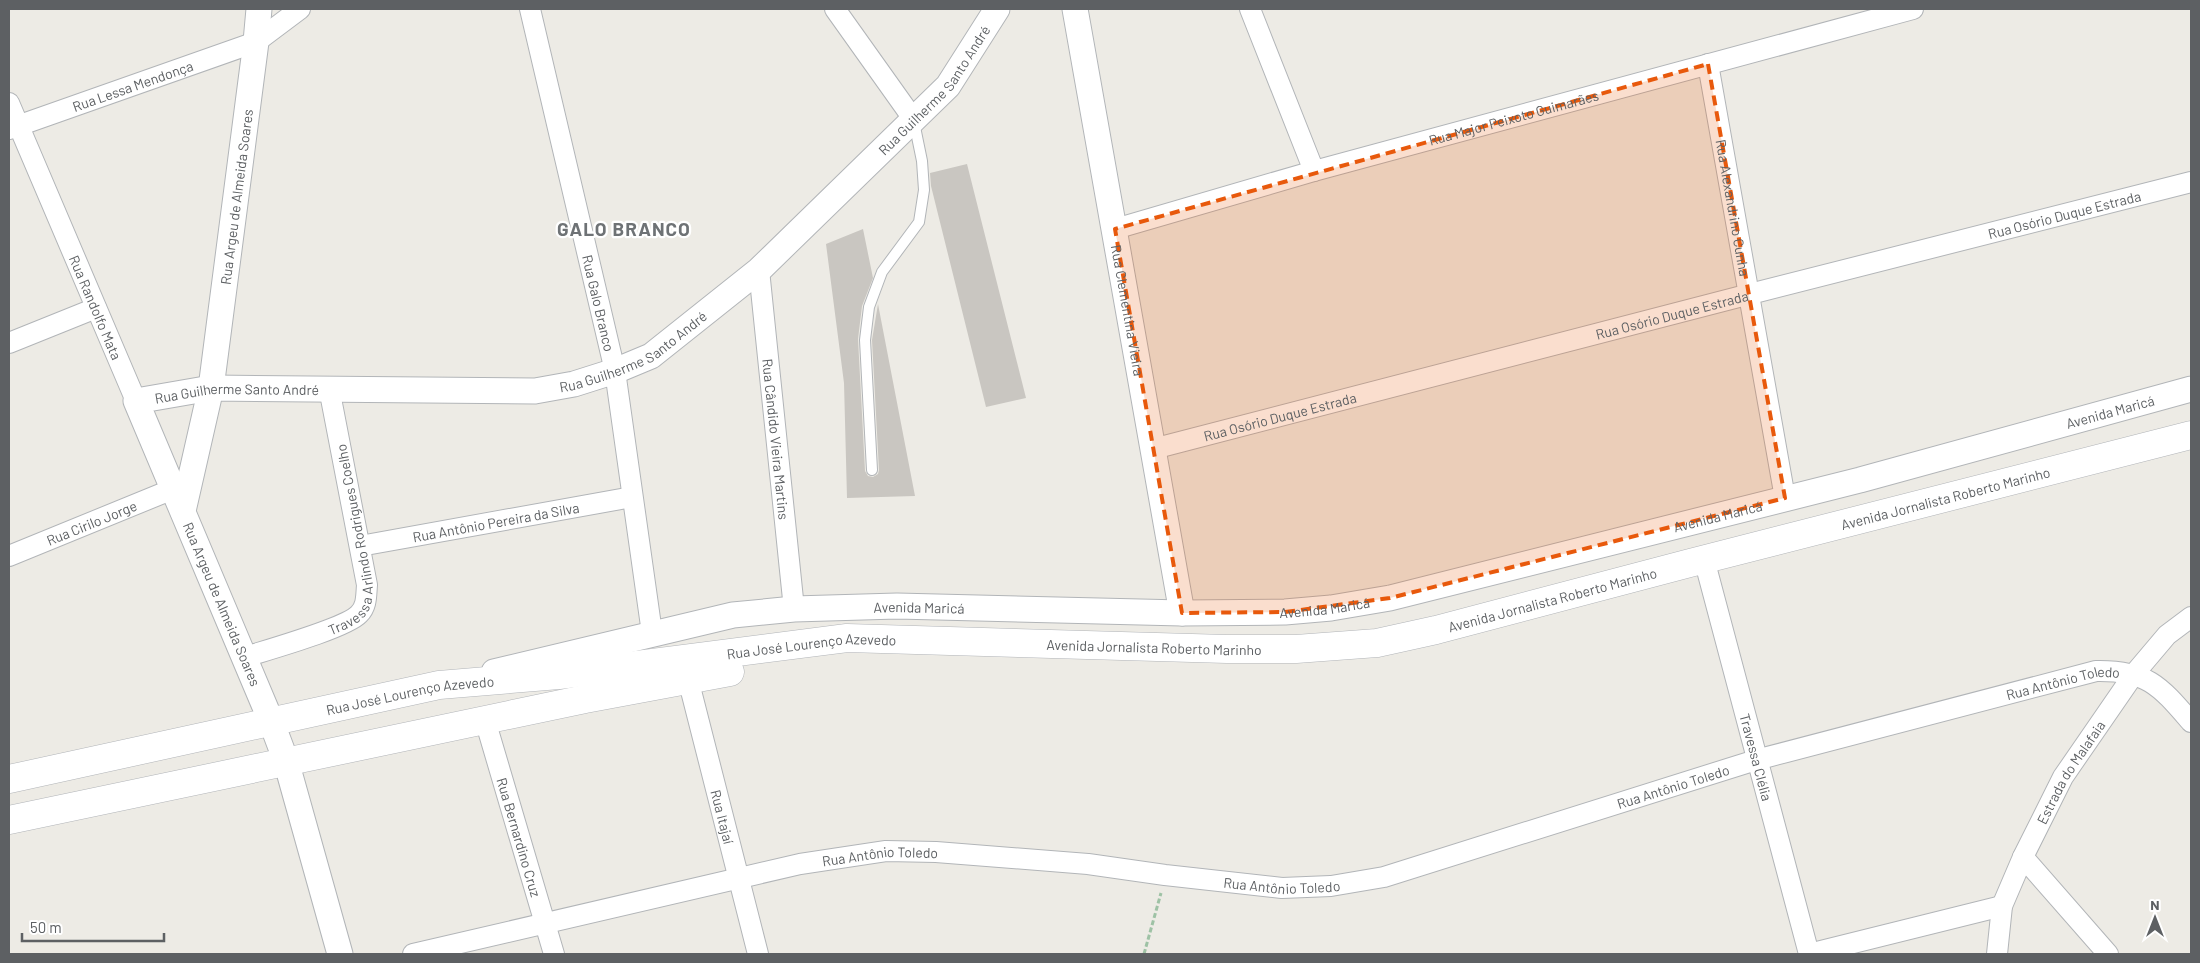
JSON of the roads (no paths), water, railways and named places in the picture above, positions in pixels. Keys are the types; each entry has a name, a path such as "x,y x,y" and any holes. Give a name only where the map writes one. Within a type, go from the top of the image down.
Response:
{"main road":[{"name":"Avenida Jornalista Roberto Marinho","path":"899,639 1227,649 1296,649 1377,643 1436,630 2191,434"},
{"name":"Rua José Lourenço Azevedo","path":"9,780 438,685 569,674 847,638 899,639"},
{"name":"Rua José Lourenço Azevedo","path":"9,820 485,720 899,639"}],"street":[{"name":"Rua Lessa Mendonça","path":"14,127 257,20 300,9"},
{"name":"Rua Galo Branco","path":"530,9 616,371 652,633"},
{"path":"835,9 914,120"},
{"name":"Rua Guilherme Santo André","path":"136,401 211,388 535,391 574,384 616,371 651,356 759,270 948,86 997,9"},
{"name":"Rua Clementina Vieira","path":"1075,9 1182,613"},
{"path":"1250,9 1314,171"},
{"name":"Rua Major Peixoto Guimarães","path":"1115,228 1314,171 1708,64 1891,12 1913,9"},
{"name":"Rua Argeu de Almeida Soares","path":"257,20 211,388 178,500 286,761 340,954"},
{"name":"Rua Alexandrino Cunha","path":"1708,64 1785,498"},
{"name":"Rua Randolfo Mata","path":"9,104 14,127 96,308 178,500"},
{"name":"Rua Osório Duque Estrada","path":"1153,449 2191,182"},
{"name":"Rua Cândido Vieira Martins","path":"759,270 794,609"},
{"path":"9,343 96,308"},
{"name":"Travessa Arlindo Rodrigues Coelho","path":"245,658 338,626 357,616 365,605 367,585 329,388"},
{"name":"Avenida Maricá","path":"438,685 733,615 794,609 897,606 1182,613 1285,612 1331,608 1390,598 1785,498 2191,389"},
{"name":"Rua Antônio Pereira da Silva","path":"360,546 632,496"},
{"name":"Rua Cirilo Jorge","path":"9,556 178,500"},
{"name":"Travessa Clélia","path":"1704,559 1809,954"},
{"name":"Estrada do Malafaia","path":"1997,954 2002,906 2023,856 2063,777 2134,674 2167,635 2191,617"},
{"name":"Rua Antônio Toledo","path":"413,954 800,864 886,851 936,852 1088,864 1282,888 1331,886 1384,877 1756,760 2096,671 2134,674"},
{"path":"2134,674 2154,683 2169,696 2191,722"},
{"name":"Rua Itajaí","path":"688,679 737,879 758,954"},
{"name":"Rua Bernardino Cruz","path":"485,720 554,954"},
{"path":"2023,856 2108,954"},
{"path":"1809,954 2002,906"}],"lane":[{"path":"872,470 865,340 869,307 882,272 919,222 924,190 922,161 914,120"}],"district":[{"name":"GALO BRANCO","path":"624,228"}]}
